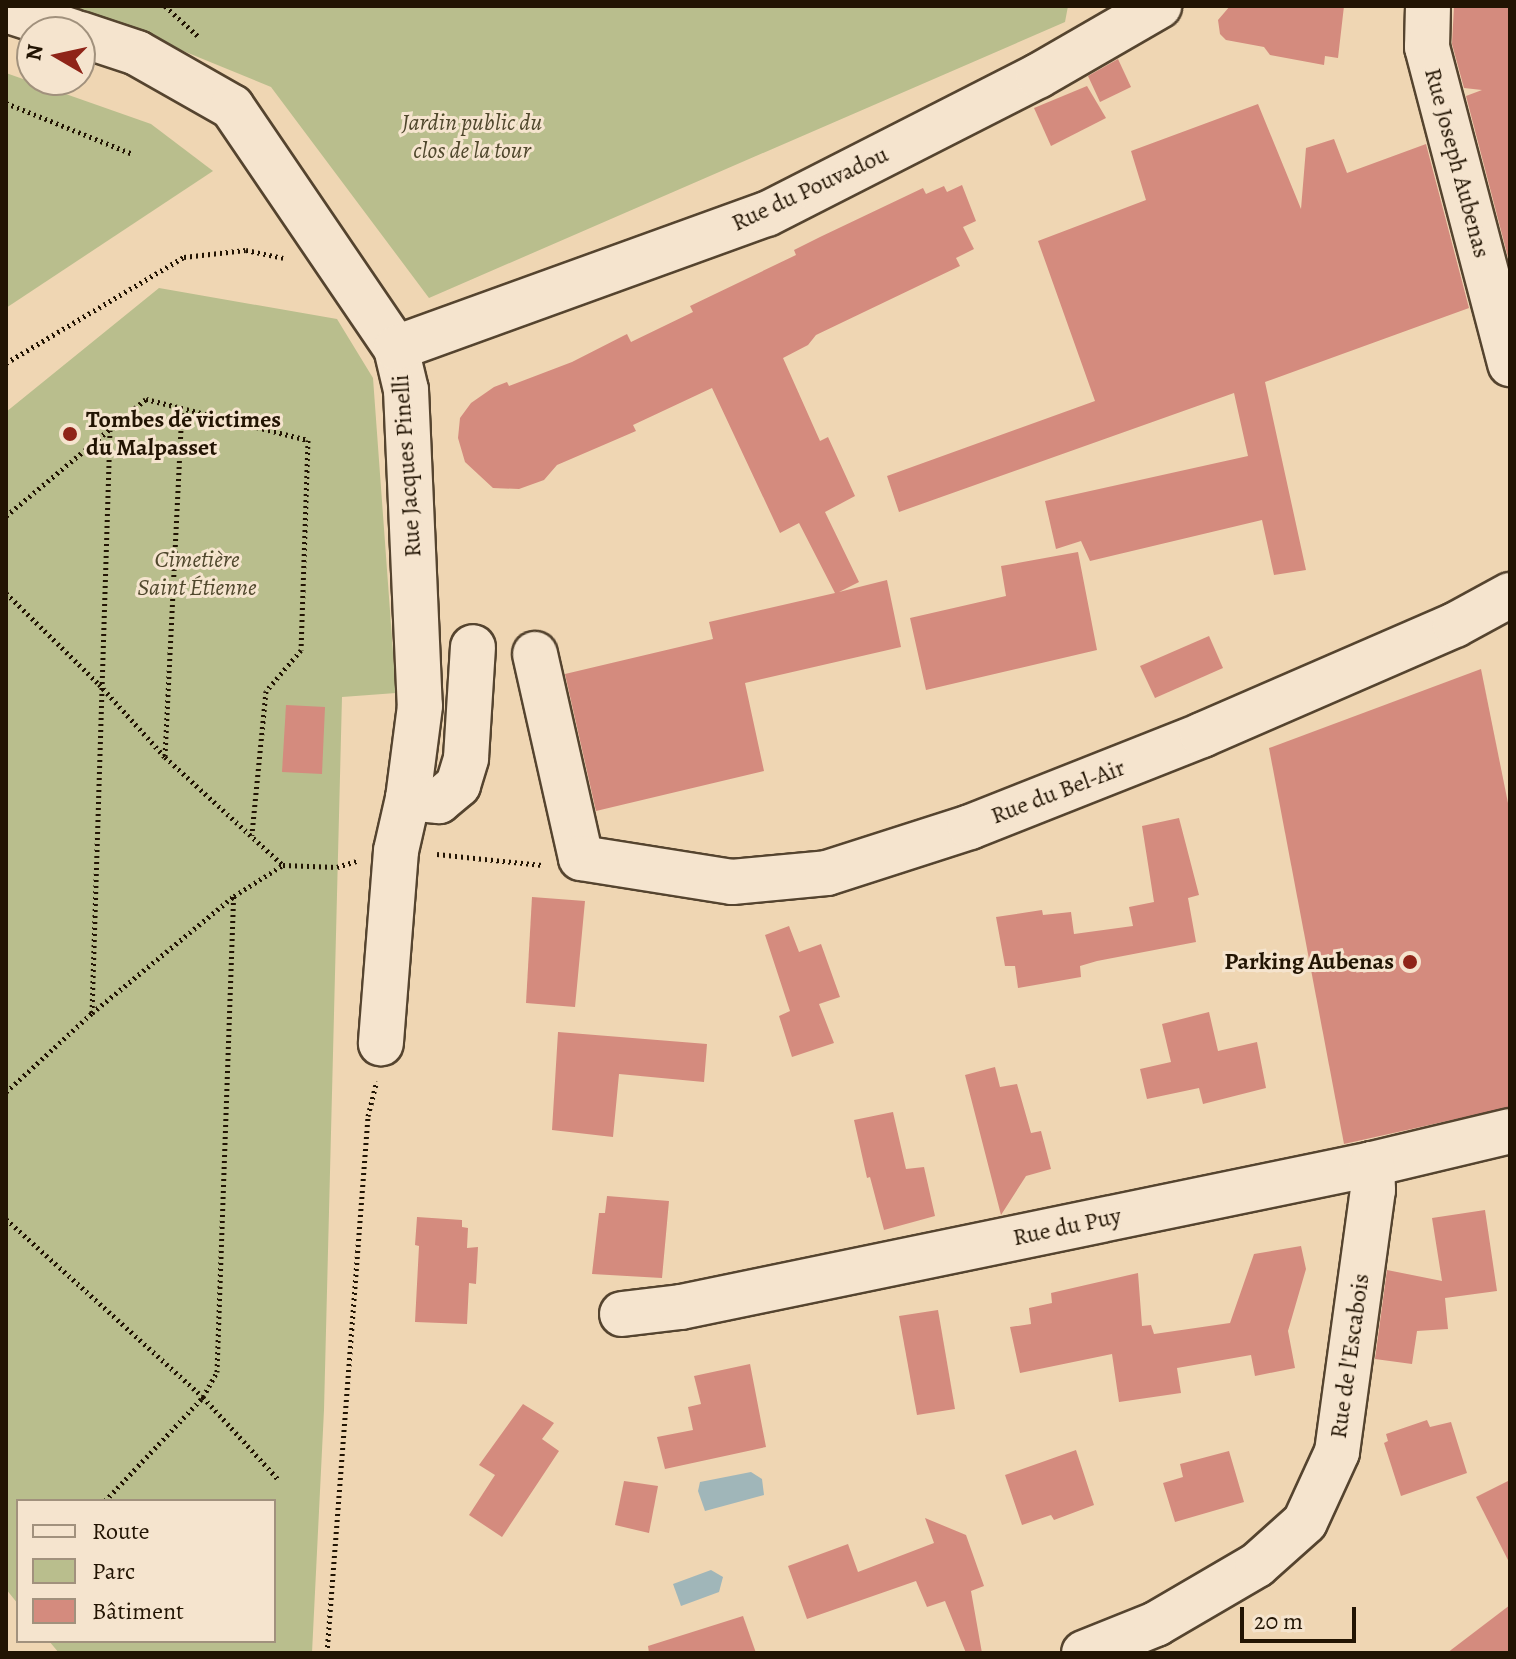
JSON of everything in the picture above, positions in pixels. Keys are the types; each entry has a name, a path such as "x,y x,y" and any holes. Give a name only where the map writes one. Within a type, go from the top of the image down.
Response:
{"street":[{"name":"Rue du Pouvadou","path":"396,348 767,214 1118,20 1159,6"},
{"name":"Rue Joseph Aubenas","path":"1428,6 1427,47 1510,364"},
{"name":"Rue Jacques Pinelli","path":"96,39 137,53 232,107 396,348 406,390 420,706 408,798 396,851 381,1043"},
{"name":"Rue du Bel-Air","path":"535,654 581,858 732,882 827,873 970,827 1202,735 1455,625 1510,595"},
{"path":"408,798 439,801 458,785 466,758 473,647"},
{"name":"Rue du Puy","path":"622,1314 681,1307 1372,1164 1510,1131"},
{"name":"Rue de l'Escabois","path":"1084,1653 1156,1624 1257,1565 1305,1522 1337,1452 1373,1190 1372,1164"}],"path":[{"path":"6,103 133,154"},
{"path":"6,363 184,257 246,250 298,261 331,251"},
{"path":"6,516 146,399 308,440 301,650 266,691 252,835"},
{"path":"165,757 182,408"},
{"path":"92,1013 99,684 110,429"},
{"path":"6,593 99,684 165,757 283,865"},
{"path":"6,1092 92,1013 234,896 283,865 337,867 396,851"},
{"path":"442,854 525,863"},
{"path":"107,1499 203,1397 217,1372 234,896"},
{"path":"327,1653 368,1116 376,1089 381,1043"},
{"path":"6,1219 203,1397 278,1479"}],"green space":[{"name":"Jardin public du clos de la tour","path":"73,6 1068,6 1065,22 429,298 271,87"},
{"path":"6,73 16,77 16,96 71,96 151,124 213,171 6,308"},
{"name":"Cimetière Saint Étienne","path":"159,288 337,319 373,378 396,693 342,697 324,1410 312,1653 59,1653 51,1643 276,1643 276,1499 16,1499 16,1602 6,1589 6,412"}],"water":[{"path":"751,1472 762,1479 764,1495 705,1511 698,1491 700,1482"},
{"path":"711,1570 723,1577 719,1592 681,1606 673,1584"}],"building":[{"path":"1230,6 1344,6 1338,58 1325,56 1324,65 1270,55 1264,47 1226,40 1220,34 1218,20"},
{"path":"1454,6 1510,6 1510,265 1466,96 1482,90 1464,88 1452,44"},
{"path":"1118,59 1131,87 1100,102 1088,76"},
{"path":"1087,86 1106,118 1051,146 1034,108"},
{"path":"1258,104 1301,209 1306,148 1334,139 1347,173 1426,144 1469,308 1265,382 1306,570 1274,575 1262,520 1090,561 1081,541 1056,549 1045,501 1248,456 1234,393 899,512 887,476 1095,401 1038,241 1146,200 1131,151"},
{"path":"962,185 976,221 963,227 974,249 956,258 960,266 816,335 808,345 783,358 820,441 828,437 855,496 825,512 859,582 839,592 887,580 901,647 745,683 764,771 596,811 565,674 713,639 709,622 835,593 799,523 780,533 712,388 633,425 636,431 557,465 544,480 519,489 493,488 465,462 458,438 460,418 471,403 494,387 507,382 509,386 572,362 627,334 631,342 693,312 690,306 796,255 794,250 923,188 926,194 944,186 947,192"},
{"path":"1078,552 1097,650 926,690 910,618 1006,596 1001,566"},
{"path":"1209,636 1223,668 1155,698 1140,666"},
{"name":"Parking Aubenas","path":"1481,669 1510,813 1510,1107 1344,1144 1269,748"},
{"path":"286,705 325,707 322,774 282,772"},
{"path":"1179,818 1199,895 1188,898 1196,942 1097,961 1080,966 1081,977 1018,988 1015,966 1005,966 996,917 1042,910 1043,915 1071,912 1074,934 1133,926 1129,907 1154,902 1142,826"},
{"path":"532,897 585,901 575,1007 526,1003"},
{"path":"789,926 799,952 821,944 840,997 819,1004 834,1043 792,1057 779,1016 790,1011 765,935"},
{"path":"1209,1012 1218,1051 1257,1042 1266,1088 1203,1104 1199,1088 1147,1099 1140,1069 1171,1062 1162,1024"},
{"path":"558,1032 707,1044 704,1082 619,1074 613,1137 552,1130"},
{"path":"995,1067 1000,1087 1017,1084 1031,1133 1041,1131 1051,1169 1026,1176 1001,1215 965,1075"},
{"path":"893,1112 906,1169 924,1167 935,1216 884,1230 870,1177 867,1178 854,1120"},
{"path":"607,1196 669,1201 662,1278 592,1274 599,1213 605,1213"},
{"path":"1485,1210 1497,1291 1445,1298 1448,1329 1417,1331 1412,1364 1375,1359 1387,1270 1442,1281 1432,1218"},
{"path":"417,1217 462,1220 462,1227 468,1228 467,1248 478,1247 476,1284 469,1283 467,1324 415,1322 419,1246 415,1245"},
{"path":"1301,1246 1306,1269 1288,1331 1295,1368 1255,1376 1251,1355 1177,1368 1181,1393 1119,1402 1112,1354 1020,1373 1010,1327 1031,1324 1029,1308 1052,1303 1051,1293 1138,1273 1142,1326 1151,1325 1154,1334 1230,1323 1254,1254"},
{"path":"938,1310 955,1409 917,1415 899,1316"},
{"path":"750,1364 766,1447 665,1469 657,1437 693,1430 688,1407 701,1404 694,1376"},
{"path":"523,1404 554,1423 542,1439 559,1451 502,1537 469,1515 495,1475 479,1465"},
{"path":"1427,1420 1430,1427 1451,1422 1467,1473 1401,1496 1384,1443 1388,1441 1386,1434"},
{"path":"1076,1450 1094,1505 1054,1520 1051,1515 1022,1525 1005,1475"},
{"path":"1229,1451 1244,1502 1175,1522 1163,1483 1183,1477 1180,1464"},
{"path":"1510,1480 1510,1564 1476,1497"},
{"path":"624,1481 658,1486 649,1533 615,1525"},
{"path":"925,1518 966,1535 984,1586 971,1591 982,1653 966,1653 945,1601 927,1607 916,1581 807,1619 788,1566 848,1544 858,1572 934,1543"},
{"path":"1510,1605 1510,1653 1447,1653"},
{"path":"743,1616 756,1653 649,1653 648,1646"}],"place":[{"name":"Tombes de victimes du Malpasset","path":"70,434"},
{"name":"Parking Aubenas","path":"1410,962"}]}
